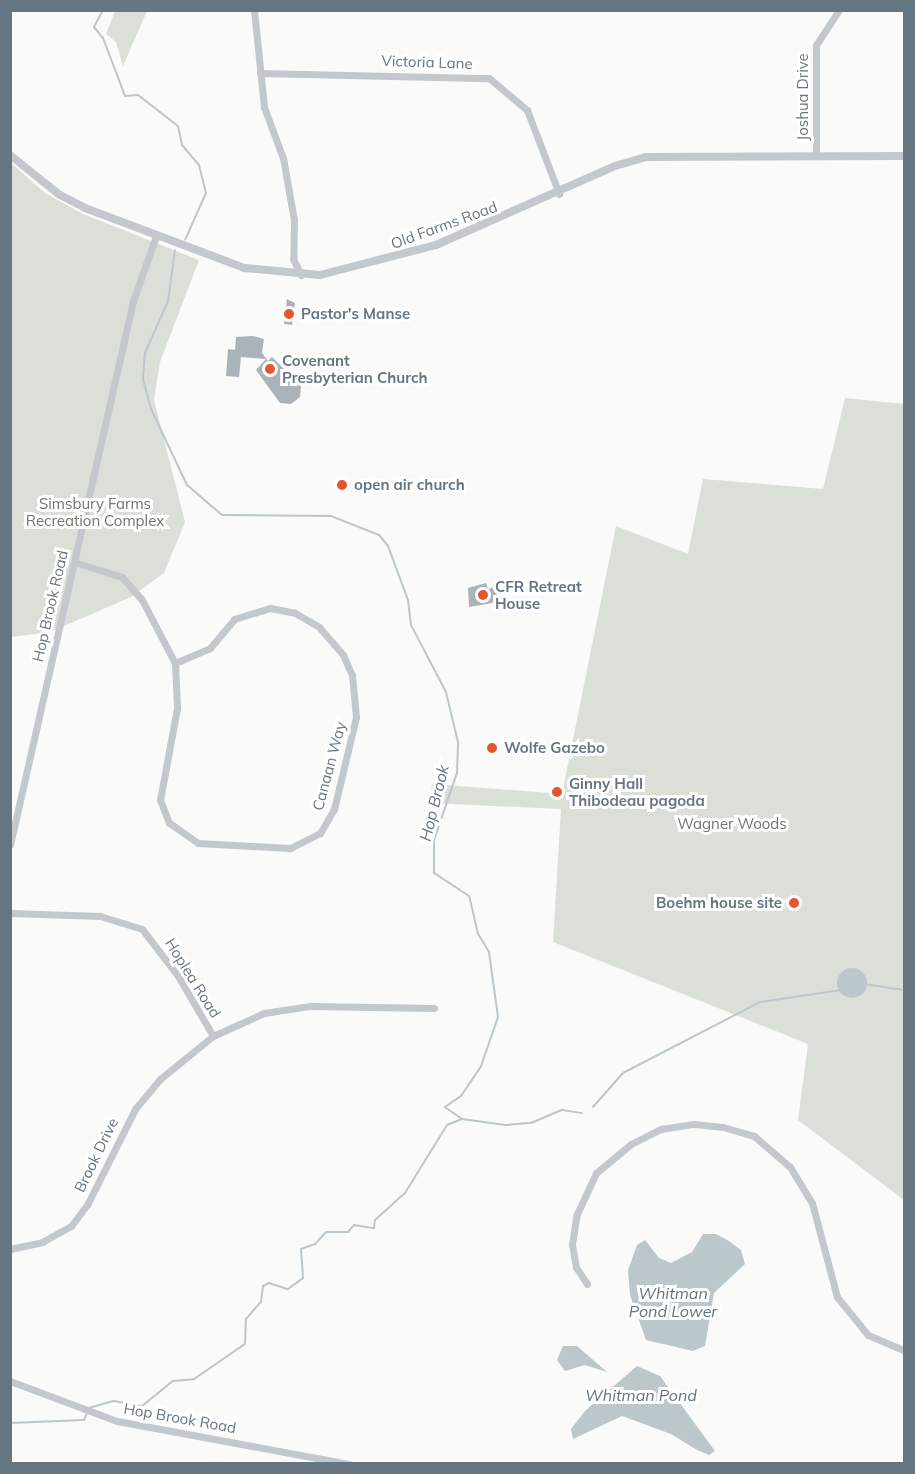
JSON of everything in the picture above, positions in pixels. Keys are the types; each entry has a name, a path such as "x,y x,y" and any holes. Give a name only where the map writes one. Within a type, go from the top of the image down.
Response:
{"street":[{"path":"254,10 264,107 291,195 293,259 301,275"},
{"name":"Joshua Drive","path":"816,154 816,45 839,10"},
{"name":"Victoria Lane","path":"260,73 489,78 527,110 560,194"},
{"name":"Old Farms Road","path":"10,154 60,195 156,236 219,261 283,274 301,275 343,270 436,245 560,194 615,166 646,157 816,154 904,156"},
{"name":"Hop Brook Road","path":"10,845 133,301 156,236"},
{"path":"283,274 293,259"},
{"name":"Canaan Way","path":"74,562 122,577 147,608 175,663 177,708 160,800 169,823 198,843 229,847 290,848 320,833 334,809 357,706 348,664 329,636 296,614 256,609 234,619 210,648 175,663"},
{"name":"Hoplea Road","path":"10,913 100,916 142,929 178,976 213,1036"},
{"name":"Brook Drive","path":"10,1249 42,1242 71,1226 87,1205 135,1109 160,1079 213,1036 264,1013 310,1006 434,1008"},
{"path":"587,1284 576,1267 572,1244 577,1214 596,1173 631,1144 661,1130 694,1124 723,1127 754,1136 790,1167 812,1203 842,1304 868,1335 904,1350"},
{"name":"Hop Brook Road","path":"10,1381 88,1412 350,1464"}],"green space":[{"path":"115,11 147,11 123,66 116,42 106,34"},
{"name":"Simsbury Farms Recreation Complex","path":"10,162 45,193 83,214 199,260 160,362 154,400 185,522 164,573 131,597 50,632 11,637"},
{"name":"Wagner Woods","path":"845,398 904,404 904,1200 798,1120 808,1044 553,942 561,809 430,803 432,784 562,794 616,526 688,554 703,479 823,489"}],"water":[{"path":"852,968 863,972 867,983 863,994 852,998 841,994 837,983 841,972"},
{"name":"Whitman Pond Lower","path":"703,1234 716,1234 729,1241 741,1250 745,1264 714,1293 705,1346 693,1351 646,1340 630,1295 628,1270 637,1245 645,1240 659,1258 671,1263 692,1252"},
{"path":"563,1346 577,1346 607,1372 585,1365 565,1371 557,1360"},
{"name":"Whitman Pond","path":"637,1366 660,1376 715,1451 709,1455 671,1434 622,1416 573,1439 571,1429 585,1411"}],"building":[{"name":"Pastor's Manse","path":"287,299 295,303 292,325 284,324"},
{"name":"Covenant Presbyterian Church","path":"253,336 264,339 262,353 268,361 272,357 301,386 300,397 291,404 280,403 256,370 266,359 241,357 239,377 226,376 228,349 235,350 236,337"},
{"name":"CFR Retreat House","path":"486,583 488,589 496,587 498,602 469,607 468,588"}],"waterway":[{"name":"Hop Brook","path":"103,10 94,27 103,38 125,96 138,95 178,126 182,145 199,165 206,193 185,240"},
{"name":"Hop Brook","path":"89,1408 114,1401 142,1406 173,1381 194,1379 245,1344 246,1319 261,1302 263,1286 269,1283 288,1289 303,1278 301,1249 315,1244 326,1232 348,1232 354,1225 374,1228 375,1220 405,1193 447,1125 462,1119 445,1107 461,1096 481,1066 498,1017 489,952 478,934 469,896 434,873 434,840 457,773 458,742 446,692 411,625 408,600 388,546 379,535 331,516 222,515 187,485 151,409 143,379 145,353 168,301 175,250"},
{"path":"864,984 904,990"},
{"path":"593,1107 623,1073 760,1002 841,990"},
{"path":"462,1119 506,1125 531,1123 562,1110 582,1113"},
{"name":"Hop Brook","path":"10,1423 84,1420 87,1413"}],"place":[{"name":"Pastor's Manse","path":"289,314"},
{"name":"Covenant Presbyterian Church","path":"270,369"},
{"name":"open air church","path":"342,485"},
{"name":"CFR Retreat House","path":"483,595"},
{"name":"Wolfe Gazebo","path":"492,748"},
{"name":"Ginny Hall Thibodeau pagoda","path":"557,792"},
{"name":"Boehm house site","path":"794,903"}]}
